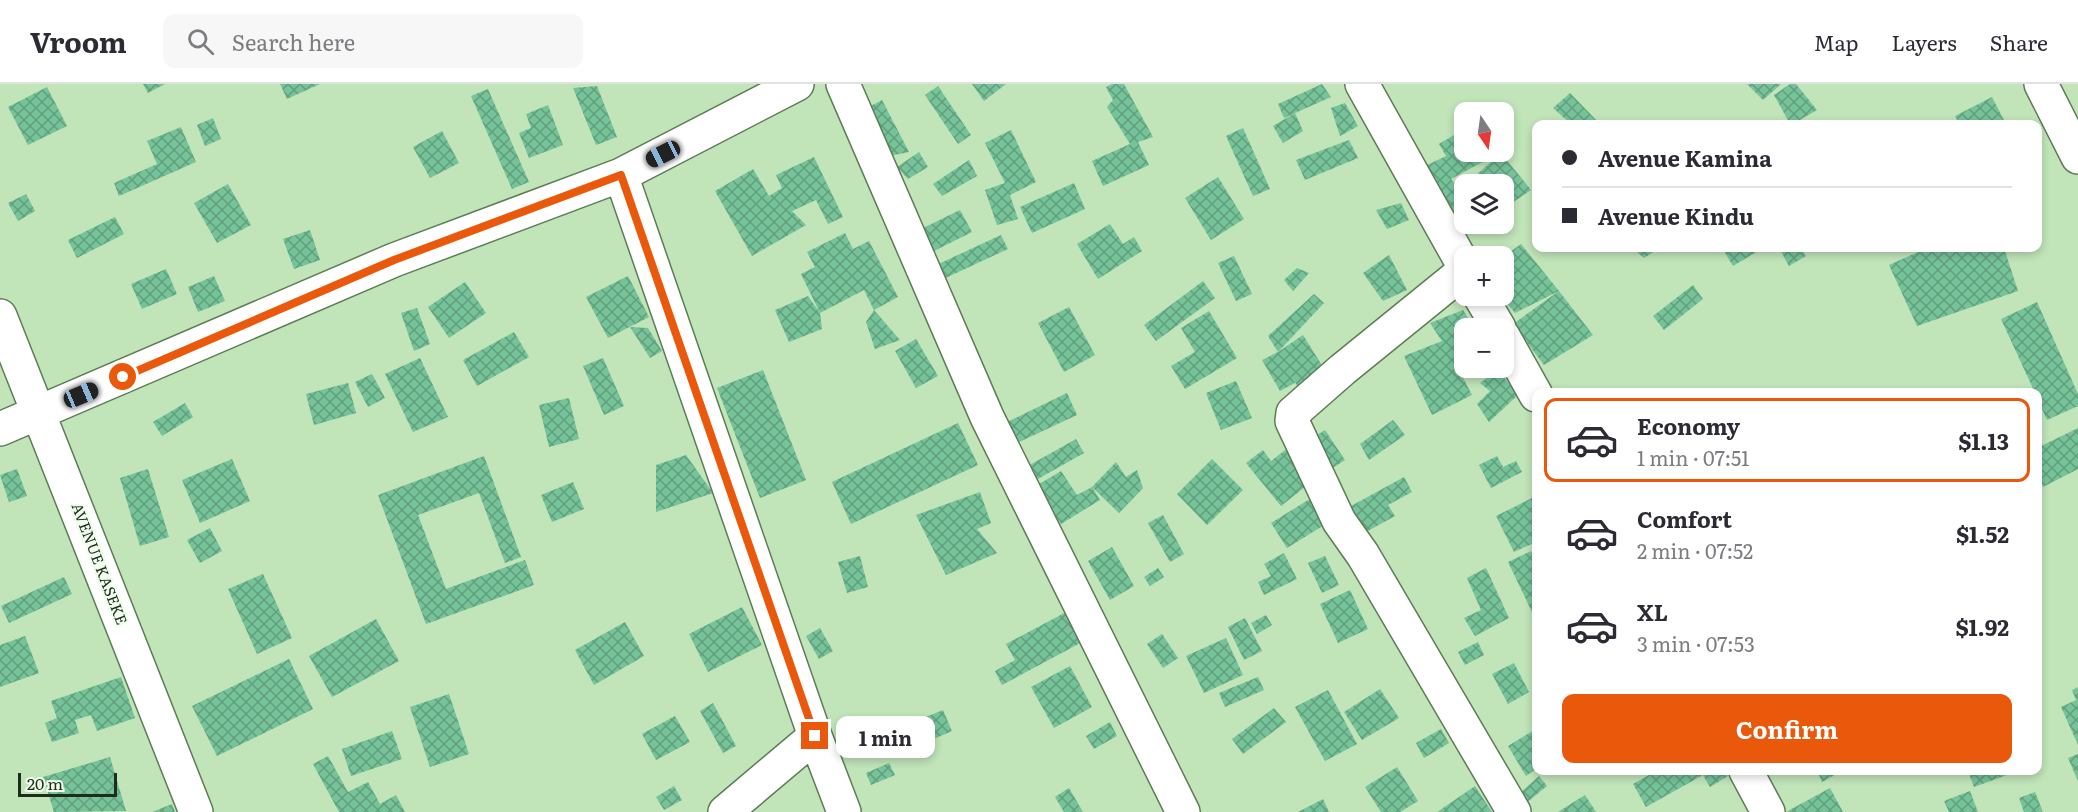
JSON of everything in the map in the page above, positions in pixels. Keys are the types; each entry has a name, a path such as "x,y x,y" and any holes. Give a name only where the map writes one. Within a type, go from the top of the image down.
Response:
{"street":[{"path":"0,429 394,260 621,175 797,84"},
{"path":"843,84 987,417 1183,812"},
{"path":"1362,84 1454,248"},
{"path":"2041,84 2078,158"},
{"path":"621,175 815,736 844,812"},
{"path":"1454,280 1309,398 1293,413 1292,421 1339,520 1363,555 1514,812"},
{"name":"AVENUE KASEKE","path":"0,316 196,812"},
{"path":"1514,356 1532,388"},
{"path":"725,812 815,736"},
{"path":"1748,775 1768,812"}],"building":[{"path":"143,84 165,84 148,93"},
{"path":"280,84 320,84 287,99"},
{"path":"972,84 1006,84 984,101"},
{"path":"1112,84 1124,84 1153,137 1138,142 1149,165 1103,186 1092,161 1130,144 1107,107 1113,100 1106,87"},
{"path":"1322,84 1331,97 1284,118 1278,104"},
{"path":"1747,84 1781,84 1763,100"},
{"path":"1790,84 1796,84 1817,110 1800,120 1788,120 1774,95"},
{"path":"597,86 617,137 596,145 573,88"},
{"path":"938,86 971,135 958,144 925,95"},
{"path":"47,87 67,126 28,145 8,107"},
{"path":"488,89 529,182 512,189 471,96"},
{"path":"1570,93 1596,120 1566,120 1553,108"},
{"path":"1992,97 2004,120 1957,120 1955,116"},
{"path":"882,100 909,152 885,157 861,111"},
{"path":"1345,103 1358,126 1340,136 1331,108"},
{"path":"548,105 563,145 529,158 519,133 531,128 526,114"},
{"path":"1295,113 1303,131 1283,143 1273,126"},
{"path":"213,118 221,139 205,146 197,125"},
{"path":"181,127 196,162 119,196 114,183 157,164 147,141"},
{"path":"1243,128 1270,189 1253,196 1226,136"},
{"path":"1011,130 1036,182 1010,195 1018,219 997,225 985,190 1005,183 985,143"},
{"path":"442,131 459,163 430,178 413,147"},
{"path":"1454,135 1454,162 1482,162 1460,174 1454,174 1451,179 1454,183 1454,213 1451,215 1425,166 1446,156 1439,144"},
{"path":"1349,140 1358,158 1305,180 1296,160"},
{"path":"919,152 928,167 908,179 897,167"},
{"path":"814,157 843,217 828,224 816,200 792,211 806,225 752,256 715,191 753,169 769,196 782,188 776,175"},
{"path":"969,160 977,176 942,196 933,184"},
{"path":"1491,162 1508,162 1531,190 1514,202 1514,174 1477,174"},
{"path":"1218,177 1244,219 1211,240 1185,198"},
{"path":"1074,183 1085,209 1032,233 1020,207"},
{"path":"228,184 251,225 217,243 194,203"},
{"path":"26,194 35,211 18,221 8,203"},
{"path":"1401,203 1409,220 1387,229 1376,210"},
{"path":"960,210 972,232 930,253 919,230"},
{"path":"115,217 124,234 77,258 68,240"},
{"path":"1110,224 1123,244 1134,237 1142,251 1098,279 1077,244"},
{"path":"310,230 320,260 294,269 283,239"},
{"path":"845,233 853,249 869,241 898,297 874,310 864,290 820,313 801,274 815,267 807,252"},
{"path":"1001,235 1008,249 939,281 932,267"},
{"path":"1521,244 1559,291 1515,313 1509,306 1514,306 1514,249"},
{"path":"1637,252 1654,252 1644,258"},
{"path":"1724,252 1756,252 1733,266"},
{"path":"1781,252 1804,252 1806,256 1789,266"},
{"path":"1918,252 2005,252 2018,291 1917,326 1889,265"},
{"path":"1389,255 1407,290 1383,301 1363,273"},
{"path":"1234,256 1252,294 1236,301 1218,263"},
{"path":"1297,268 1309,273 1293,291 1284,280"},
{"path":"166,269 177,294 142,309 131,284"},
{"path":"214,276 225,301 198,312 188,287"},
{"path":"628,276 649,317 608,338 586,297"},
{"path":"1203,281 1215,298 1156,341 1144,325"},
{"path":"465,282 486,313 449,338 428,307"},
{"path":"1693,285 1703,299 1664,330 1653,316"},
{"path":"1559,291 1593,335 1544,365 1514,323"},
{"path":"1314,294 1324,303 1278,352 1268,336"},
{"path":"808,296 820,313 822,329 789,342 775,310"},
{"path":"2037,302 2078,394 2078,406 2047,420 2042,409 2042,388 2033,388 2001,319"},
{"path":"1069,307 1095,355 1064,372 1038,323"},
{"path":"417,308 430,344 414,351 401,313"},
{"path":"874,310 900,340 875,349 866,322"},
{"path":"1463,310 1468,318 1454,318 1454,378 1463,378 1472,395 1432,415 1404,356 1442,341 1430,323"},
{"path":"1209,311 1237,358 1185,389 1171,366 1195,352 1181,328"},
{"path":"630,327 648,328 662,351 650,358"},
{"path":"514,332 529,357 477,386 463,360"},
{"path":"1303,335 1328,375 1299,389 1291,375 1295,383 1280,391 1262,360"},
{"path":"916,339 938,376 916,388 895,351"},
{"path":"420,358 448,417 413,432 385,374"},
{"path":"603,358 624,406 604,415 583,366"},
{"path":"763,370 806,480 760,498 717,388"},
{"path":"372,374 385,398 368,407 355,382"},
{"path":"1487,378 1504,378 1518,395 1489,422 1477,404 1490,391 1480,383"},
{"path":"1236,381 1252,418 1221,430 1206,393"},
{"path":"348,383 356,413 314,425 306,394"},
{"path":"1067,393 1077,415 1015,444 1005,423"},
{"path":"569,398 579,439 549,447 539,405"},
{"path":"185,403 193,417 162,436 153,422"},
{"path":"1393,420 1405,435 1369,460 1360,444"},
{"path":"958,423 978,465 851,524 832,482"},
{"path":"2078,428 2078,469 2043,487 2042,446"},
{"path":"1325,430 1345,460 1328,471 1308,441"},
{"path":"1076,439 1084,453 1036,480 1028,466"},
{"path":"1289,447 1315,479 1281,506 1246,463 1263,450 1271,461"},
{"path":"686,455 713,493 656,512 656,465"},
{"path":"484,456 521,557 505,563 479,493 418,515 446,589 525,560 534,585 426,624 378,495"},
{"path":"1497,456 1503,467 1516,461 1522,472 1491,488 1479,465"},
{"path":"232,459 250,501 200,523 182,480"},
{"path":"1212,459 1243,490 1207,525 1177,494"},
{"path":"1116,462 1126,477 1137,470 1143,488 1119,513 1092,487"},
{"path":"17,469 27,496 9,502 0,475"},
{"path":"148,469 169,537 140,546 120,478"},
{"path":"1061,471 1077,495 1092,487 1100,500 1061,524 1036,486"},
{"path":"1404,477 1412,492 1388,505 1395,516 1357,537 1342,511"},
{"path":"573,482 584,509 552,522 541,495"},
{"path":"980,492 991,523 977,529 997,553 946,575 916,515"},
{"path":"1313,497 1329,522 1287,548 1271,523"},
{"path":"1532,498 1532,544 1514,552 1496,516"},
{"path":"1163,515 1184,554 1170,562 1148,523"},
{"path":"210,528 222,551 200,563 187,540"},
{"path":"1112,547 1134,586 1110,600 1088,561"},
{"path":"1531,551 1532,612 1508,562"},
{"path":"1284,553 1297,579 1264,595 1258,582 1271,576 1264,564"},
{"path":"860,556 868,587 847,593 838,562"},
{"path":"1325,556 1339,585 1322,593 1308,563"},
{"path":"1158,568 1164,577 1150,586 1144,577"},
{"path":"1486,568 1509,618 1475,636 1464,618 1481,610 1467,578"},
{"path":"263,574 292,638 257,654 228,589"},
{"path":"64,577 72,594 9,623 1,606"},
{"path":"1350,590 1368,629 1338,643 1320,604"},
{"path":"742,607 762,645 708,672 689,634"},
{"path":"1068,611 1084,641 1002,685 995,671 1015,660 1006,644"},
{"path":"1266,615 1272,625 1257,634 1251,623"},
{"path":"1245,618 1262,651 1244,660 1228,627"},
{"path":"376,619 399,661 332,697 309,656"},
{"path":"625,622 644,656 594,685 575,650"},
{"path":"820,628 833,651 819,659 806,636"},
{"path":"1162,634 1178,658 1163,668 1147,644"},
{"path":"25,636 39,673 0,687 0,645"},
{"path":"1226,638 1243,675 1204,693 1186,656"},
{"path":"1478,642 1484,655 1465,665 1458,652"},
{"path":"289,659 313,709 217,756 192,706"},
{"path":"1514,663 1529,692 1508,704 1492,674"},
{"path":"1070,666 1092,707 1054,728 1031,687"},
{"path":"121,677 135,718 97,731 91,715 75,720 79,733 52,742 45,723 57,718 51,701"},
{"path":"1258,677 1264,690 1225,707 1219,693"},
{"path":"2078,687 2078,745 2061,707 2076,700 2072,690"},
{"path":"1380,689 1399,718 1362,740 1344,712"},
{"path":"1328,690 1357,744 1325,761 1295,707"},
{"path":"449,694 469,754 430,767 410,707"},
{"path":"713,703 736,746 723,753 700,711"},
{"path":"1274,708 1286,722 1243,754 1232,739"},
{"path":"943,710 952,731 920,745 911,723"},
{"path":"675,716 690,742 656,760 642,734"},
{"path":"1110,722 1117,736 1094,749 1086,736"},
{"path":"1441,729 1449,743 1424,758 1416,743"},
{"path":"392,731 402,759 351,776 342,749"},
{"path":"1532,731 1532,772 1526,776 1508,746"},
{"path":"2078,754 2078,781 2068,758"},
{"path":"328,756 348,792 368,782 380,804 396,795 405,812 339,812 313,764"},
{"path":"110,757 126,811 54,812 43,777"},
{"path":"889,763 895,775 871,785 866,773"},
{"path":"1397,767 1418,801 1400,812 1381,812 1365,787"},
{"path":"1649,775 1703,775 1646,807 1633,784"},
{"path":"1703,775 1728,776 1710,787"},
{"path":"1819,775 1835,775 1822,782"},
{"path":"1970,775 2007,775 1974,787"},
{"path":"1539,776 1547,786 1525,804 1518,795"},
{"path":"674,786 682,800 664,810 656,797"},
{"path":"1475,786 1492,812 1437,812 1440,810"},
{"path":"1069,788 1083,812 1064,812 1055,797"},
{"path":"1830,788 1843,812 1786,812"},
{"path":"1970,791 1978,812 1949,812 1944,801"},
{"path":"2035,792 2043,812 2024,812 2019,798"},
{"path":"1585,795 1596,812 1558,812"},
{"path":"1323,799 1329,812 1298,812"},
{"path":"172,804 175,812 152,812"}],"route":[{"path":"123,377 394,260 621,175 815,736"}]}
